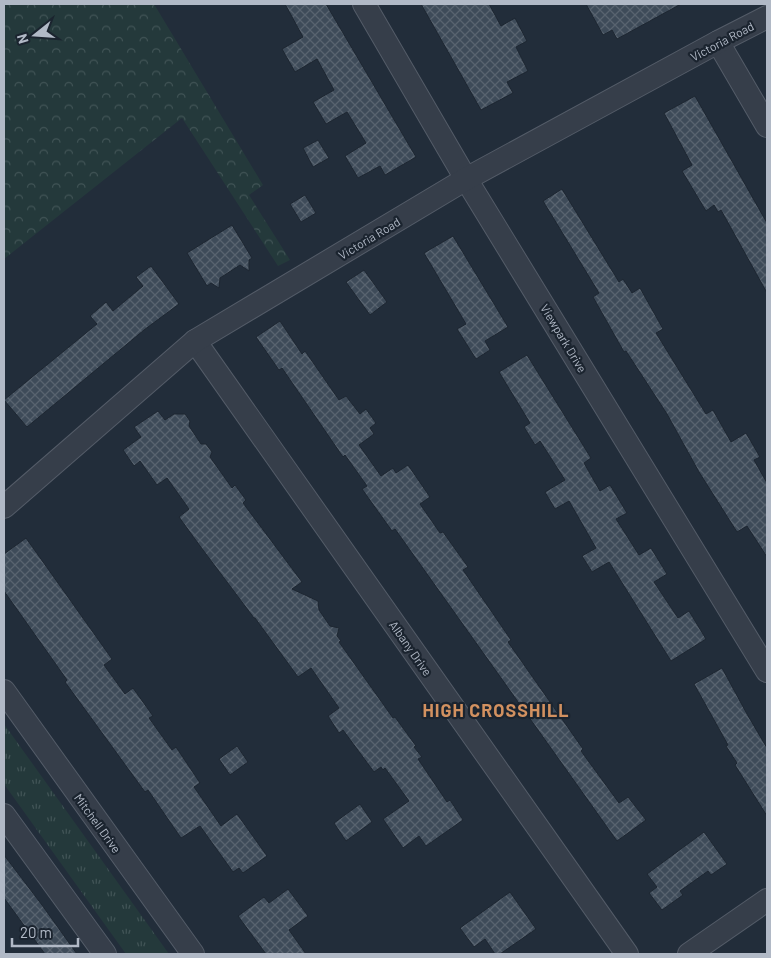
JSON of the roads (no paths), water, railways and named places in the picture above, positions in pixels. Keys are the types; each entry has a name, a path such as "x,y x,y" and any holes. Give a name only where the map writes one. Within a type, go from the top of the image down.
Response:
{"street":[{"name":"Viewpark Drive","path":"364,4 466,180 767,671"},
{"name":"Victoria Road","path":"4,507 195,341 466,180 767,17"},
{"path":"718,42 767,126"},
{"name":"Albany Drive","path":"195,341 627,954"},
{"name":"Mitchell Drive","path":"4,691 193,954"},
{"path":"4,815 105,954"},
{"path":"689,954 767,900"}],"district":[{"name":"HIGH CROSSHILL","path":"496,710"}]}
